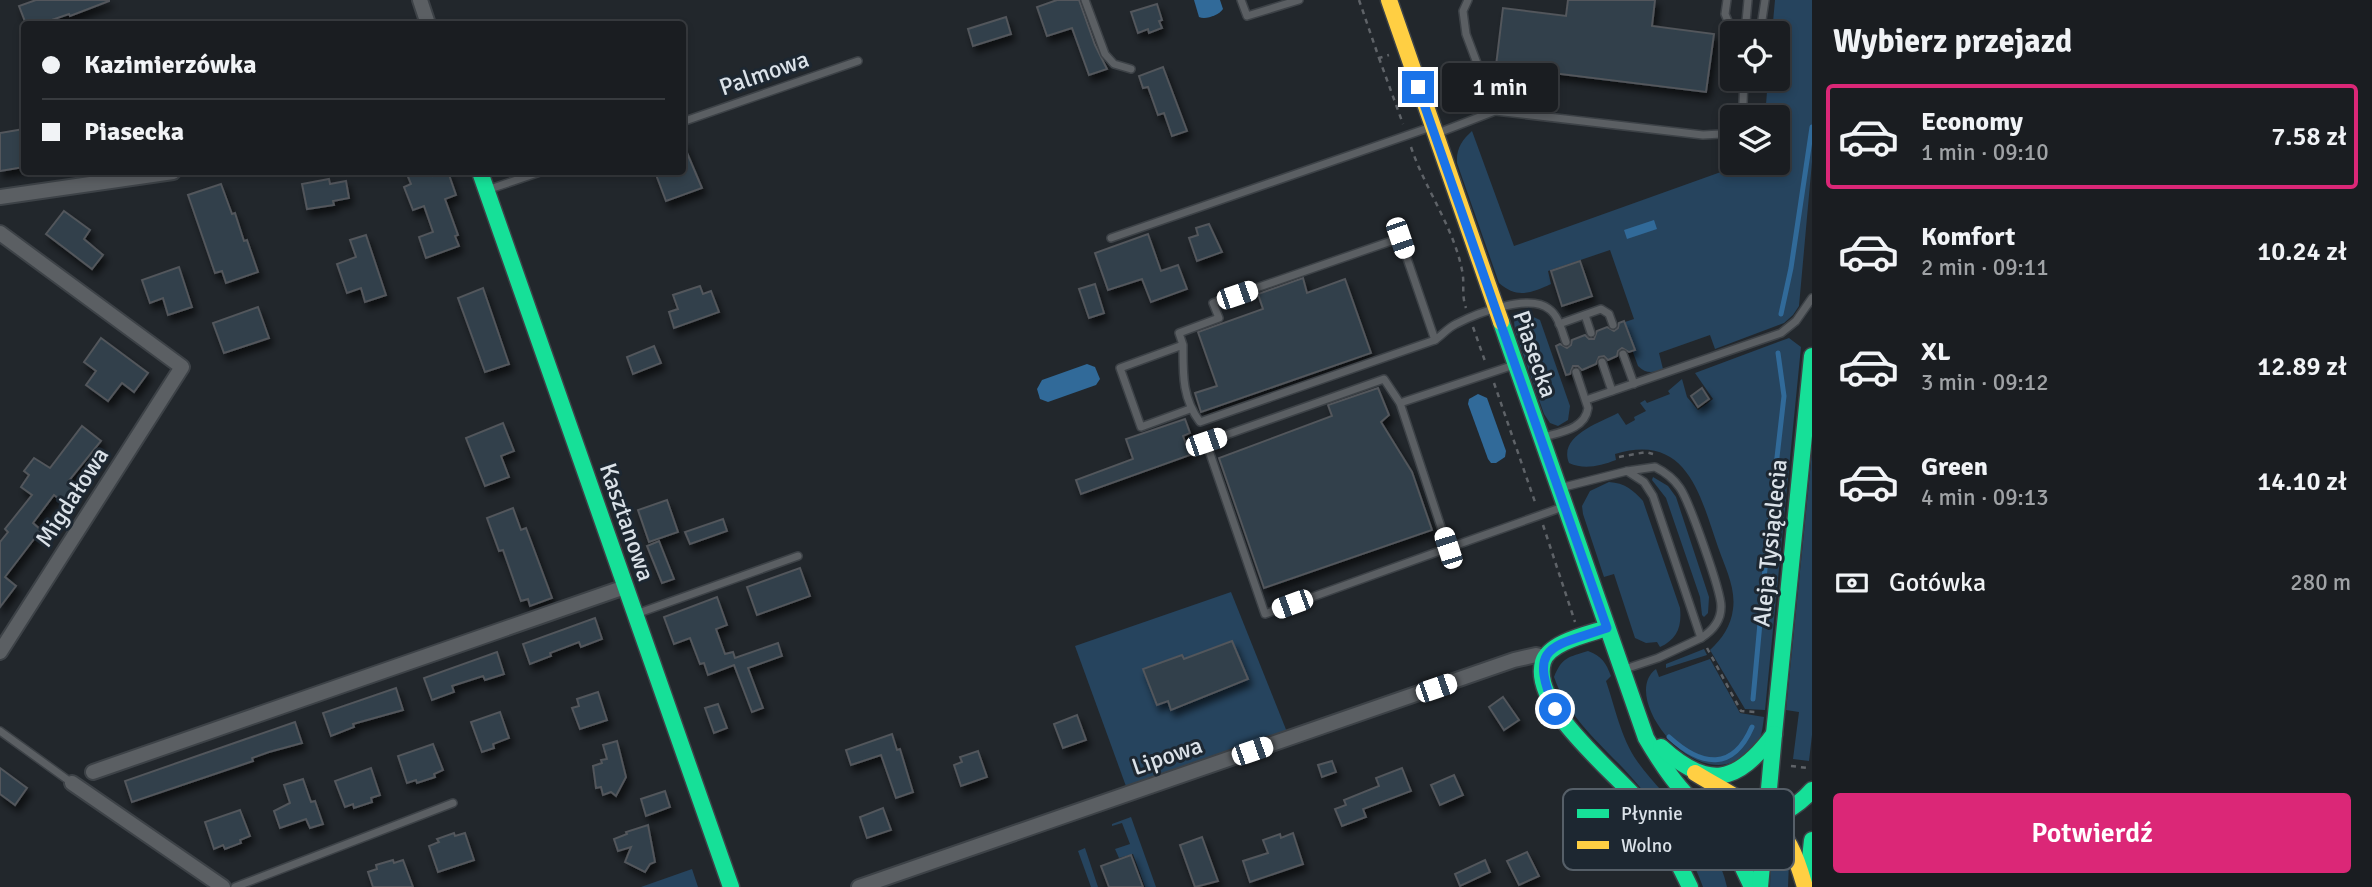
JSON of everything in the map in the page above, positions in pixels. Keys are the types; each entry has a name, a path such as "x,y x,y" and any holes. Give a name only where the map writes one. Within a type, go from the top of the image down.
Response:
{"main road":[{"name":"Piasecka","path":"1389,0 1640,722 1656,756 1683,789"},
{"name":"Kasztanowa","path":"481,175 731,887"},
{"name":"Aleja Tysiąclecia","path":"1769,789 1812,356"},
{"name":"Lipowa","path":"1545,657 1556,646 1607,628"},
{"path":"1545,657 1543,673 1555,709 1573,734 1629,789"},
{"name":"Piasecka","path":"1640,722 1668,754 1720,789"},
{"path":"1695,774 1711,776 1737,771 1764,750 1774,734"},
{"name":"Piasecka","path":"1794,808 1812,790"},
{"path":"1806,887 1812,839"},
{"name":"Piasecka","path":"1794,858 1806,887"},
{"path":"1682,870 1690,887"},
{"path":"1744,870 1752,887"}],"street":[{"path":"420,0 427,21"},
{"path":"0,197 152,175"},
{"name":"Migdałowa","path":"0,233 182,367 0,652"},
{"path":"93,772 625,587"},
{"name":"Lipowa","path":"859,887 1514,660 1545,657"},
{"path":"72,783 223,887"}],"lane":[{"path":"1085,0 1105,54 1114,64 1131,69"},
{"path":"1241,0 1247,16 1299,0"},
{"path":"1468,0 1463,11 1466,34 1495,111"},
{"path":"1727,0 1725,14 1728,21"},
{"path":"1746,21 1748,0"},
{"path":"1762,21 1765,0"},
{"name":"Palmowa","path":"686,121 858,61"},
{"path":"1111,239 1407,136 1433,131 1495,111 1703,135 1720,134"},
{"path":"487,190 531,175"},
{"path":"1435,340 1400,238 1213,303 1219,318 1179,333 1183,345 1183,384 1190,409 1200,422 1435,340 1455,324 1519,303 1535,302 1549,308 1566,342"},
{"path":"1586,400 1781,333 1796,321 1812,298"},
{"path":"1559,324 1601,309 1605,310 1613,325"},
{"path":"1585,315 1591,333"},
{"path":"1183,345 1120,368 1141,427 1190,409"},
{"path":"1623,354 1634,384"},
{"path":"1601,362 1612,391"},
{"path":"1400,403 1514,365"},
{"path":"1540,439 1576,427 1585,419 1588,408 1576,372"},
{"path":"1448,548 1400,403 1384,379 1206,442 1265,614 1448,548 1564,506"},
{"path":"1558,488 1649,466 1656,467 1670,476 1684,495 1720,598 1720,616 1709,633 1658,657 1621,670"},
{"path":"1627,471 1644,482 1653,496 1701,638"},
{"path":"635,614 799,556"},
{"path":"0,731 72,783"},
{"path":"235,887 453,803"}],"path":[{"path":"1379,58 1421,177 1444,220 1462,271 1462,295 1490,373"}],"shaded area":[{"path":"1194,0 1220,0 1223,9 1212,16 1199,17"},
{"path":"1775,0 1812,0 1812,162 1799,306 1793,315 1784,323 1715,349 1710,335 1659,353 1663,369 1650,372 1638,366 1622,323 1634,319 1610,250 1548,271 1551,284 1531,292 1518,293 1499,283 1457,163 1459,149 1468,134 1472,131 1514,246 1720,172 1720,175 1790,175 1790,105 1766,105 1767,91 1790,91 1790,21 1773,21"},
{"path":"1654,220 1657,229 1627,239 1624,230"},
{"path":"1527,314 1540,320 1570,406 1568,420 1558,426 1550,423 1544,414 1515,331 1514,321"},
{"path":"1789,338 1801,347 1765,710 1745,709 1710,650 1728,627 1733,609 1733,593 1704,507 1687,473 1674,460 1659,452 1639,450 1615,454 1616,460 1586,467 1569,463 1567,454 1569,445 1575,438 1591,426 1618,413 1626,425 1646,411 1640,403 1670,394 1668,391 1682,379 1687,397 1698,410 1713,399 1695,373"},
{"path":"1087,364 1095,367 1100,379 1096,385 1048,402 1040,399 1037,389 1042,380"},
{"path":"1478,394 1487,398 1506,451 1505,457 1496,463 1491,463 1488,459 1468,404 1469,399"},
{"path":"1812,452 1812,735 1809,761 1793,759 1799,712 1786,710"},
{"path":"1653,477 1668,486 1676,497 1709,597 1708,613 1704,617 1700,597 1666,498 1652,480"},
{"path":"1609,482 1628,488 1643,501 1680,608 1677,632 1660,647 1657,642 1646,643 1635,638 1614,574 1604,577 1583,514 1582,506 1590,491"},
{"path":"1231,592 1287,732 1127,789 1075,646"},
{"path":"1704,649 1707,655 1666,668 1666,664"},
{"path":"1588,651 1605,664 1611,676 1606,681 1631,752 1660,789 1641,789 1574,715 1554,677 1560,665"},
{"path":"1710,659 1740,713 1764,717 1762,733 1754,748 1737,760 1718,765 1699,761 1681,750 1665,734 1653,716 1647,698 1647,681 1656,669 1659,677"},
{"path":"1131,817 1156,887 1145,887 1133,854 1119,858 1115,849 1130,844 1122,823 1112,824"},
{"path":"1085,848 1098,887 1091,887 1078,851"},
{"path":"692,869 698,887 641,887"},
{"path":"1696,870 1722,870 1727,887 1703,887"},
{"path":"1771,870 1789,870 1788,887 1770,887"}],"building":[{"path":"36,0 109,0 70,16 69,14 49,21 25,21 19,6"},
{"path":"1057,0 1079,0 1107,69 1089,75 1072,28 1047,36 1037,7"},
{"path":"1568,0 1655,0 1652,26 1714,34 1706,92 1496,66 1503,8 1566,16"},
{"path":"1157,4 1162,28 1149,33 1148,29 1138,33 1131,12"},
{"path":"1006,17 1011,34 973,46 968,29"},
{"path":"1163,67 1187,131 1172,136 1164,113 1158,115 1148,87 1143,88 1139,76"},
{"path":"21,130 21,168 0,171 0,133"},
{"path":"686,150 702,188 666,201 656,175 686,175"},
{"path":"407,175 449,175 456,195 445,199 458,235 455,236 459,246 426,258 419,237 433,232 424,206 413,210 404,187 411,184"},
{"path":"329,179 330,184 346,181 349,198 333,201 334,205 307,209 302,184"},
{"path":"221,184 232,214 235,213 244,241 247,240 258,272 226,283 222,271 215,273 188,195"},
{"path":"64,211 90,230 84,239 103,255 92,269 46,234"},
{"path":"1209,224 1222,252 1197,261 1189,238 1198,235 1196,228"},
{"path":"1148,234 1161,271 1178,265 1187,289 1151,302 1142,279 1108,290 1095,253"},
{"path":"366,235 386,295 365,302 361,288 347,293 337,264 356,257 350,240"},
{"path":"1580,261 1592,296 1562,306 1551,271"},
{"path":"179,267 192,307 168,315 163,298 150,303 142,280"},
{"path":"1303,278 1307,293 1345,279 1371,353 1201,412 1195,393 1217,386 1198,332 1263,309 1258,294"},
{"path":"1095,284 1104,313 1089,318 1079,289"},
{"path":"700,286 703,294 711,291 719,312 674,328 669,312 678,309 673,295"},
{"path":"483,288 509,364 485,372 458,298"},
{"path":"258,307 269,338 224,353 213,323"},
{"path":"1624,321 1635,350 1629,352 1622,348 1617,356 1608,360 1604,356 1599,357 1596,364 1582,370 1573,366 1570,374 1566,375 1556,346 1560,344 1567,348 1572,340 1585,335 1594,339 1597,331 1607,327 1614,331 1619,323"},
{"path":"101,338 148,373 134,392 122,383 108,401 86,385 96,371 84,362"},
{"path":"654,346 661,363 633,374 627,357"},
{"path":"1378,388 1389,415 1381,422 1412,472 1432,530 1264,588 1219,458 1332,416 1328,405"},
{"path":"1702,388 1709,399 1698,407 1691,396"},
{"path":"1185,419 1190,433 1183,436 1190,455 1081,494 1076,480 1133,459 1126,439"},
{"path":"503,423 514,451 501,456 509,477 485,486 466,438"},
{"path":"82,426 101,441 67,483 74,489 64,503 54,495 33,523 41,530 5,577 16,586 0,607 0,542 8,532 5,529 32,495 21,487 29,475 24,471 34,458 50,468"},
{"path":"667,500 678,532 649,542 638,510"},
{"path":"513,508 521,530 526,528 552,598 530,606 528,599 521,601 503,550 499,551 487,518"},
{"path":"723,519 727,531 690,544 685,532"},
{"path":"659,541 674,579 662,583 647,546"},
{"path":"800,568 810,596 757,615 747,587"},
{"path":"717,597 727,625 716,629 725,654 733,652 735,658 778,643 782,656 748,668 763,708 752,712 734,665 708,675 704,663 700,664 690,638 674,644 664,617"},
{"path":"595,618 602,639 581,647 579,642 530,664 523,644"},
{"path":"1232,641 1248,679 1171,710 1168,701 1157,705 1143,669 1182,655 1184,659"},
{"path":"497,652 504,674 485,680 483,676 452,686 454,692 432,700 424,678"},
{"path":"396,688 403,710 353,724 354,727 331,736 323,713"},
{"path":"598,692 607,720 580,729 572,708 579,706 577,699"},
{"path":"1503,697 1519,720 1504,730 1489,707"},
{"path":"718,704 727,728 714,733 705,708"},
{"path":"500,712 509,738 482,752 471,722"},
{"path":"1077,715 1086,740 1063,748 1054,724"},
{"path":"295,722 302,743 269,752 252,758 253,761 132,802 125,781"},
{"path":"892,734 897,750 900,749 913,792 896,798 881,755 851,765 846,750"},
{"path":"617,741 626,777 616,796 611,792 603,795 601,787 596,788 593,766 607,759 603,745"},
{"path":"433,744 443,770 434,774 435,777 407,783 398,756"},
{"path":"978,751 987,777 961,786 954,765 962,762 960,757"},
{"path":"1332,761 1336,772 1322,777 1318,765"},
{"path":"0,768 27,788 15,805 0,794"},
{"path":"371,768 380,795 371,798 372,802 354,808 353,804 345,807 335,781"},
{"path":"1402,768 1411,791 1363,809 1366,817 1342,826 1335,809 1346,805 1344,800 1379,786 1376,778"},
{"path":"1454,775 1463,795 1440,805 1431,785"},
{"path":"303,779 323,824 310,828 306,819 280,828 274,811 290,803 284,785"},
{"path":"665,791 670,807 646,816 641,799"},
{"path":"883,808 891,830 867,838 860,817"},
{"path":"240,810 250,836 225,849 223,845 214,849 205,822"},
{"path":"648,825 655,862 650,864 645,872 625,862 631,847 618,851 614,839"},
{"path":"454,833 455,836 465,833 474,860 438,872 429,846 439,842 437,839"},
{"path":"1293,833 1303,864 1250,882 1243,861 1268,853 1263,840 1280,834 1281,838"},
{"path":"1202,837 1218,881 1195,887 1180,845"},
{"path":"1527,852 1539,876 1519,885 1507,861"},
{"path":"1131,855 1143,887 1109,887 1101,866"},
{"path":"393,860 394,863 403,860 413,887 373,887 368,872 377,869 376,865"},
{"path":"1485,860 1490,872 1460,886 1455,874"}],"waterway":[{"path":"1781,314 1791,268 1812,127"},
{"path":"1753,699 1784,396 1778,353"},
{"path":"1669,737 1693,754 1716,760 1736,751 1752,727"}],"traffic: fast":[{"path":"481,175 731,887"},
{"path":"1501,322 1646,738 1682,789"},
{"path":"1774,734 1812,356"},
{"path":"1607,628 1570,640 1553,649 1543,662 1543,680 1550,700 1563,720 1628,789"},
{"path":"1661,747 1693,770 1708,775 1721,775 1747,763 1774,734"},
{"path":"1769,789 1774,734"},
{"path":"1794,806 1812,790"},
{"path":"1807,886 1812,840"},
{"path":"1681,870 1690,887"},
{"path":"1744,870 1752,887"},
{"path":"1760,887 1762,870"}],"traffic: slow":[{"path":"1389,0 1501,322"},
{"path":"1695,773 1722,789"},
{"path":"1794,855 1805,887"}],"route":[{"path":"1418,87 1607,628 1556,646 1545,657 1542,667 1545,684 1555,709"}]}
